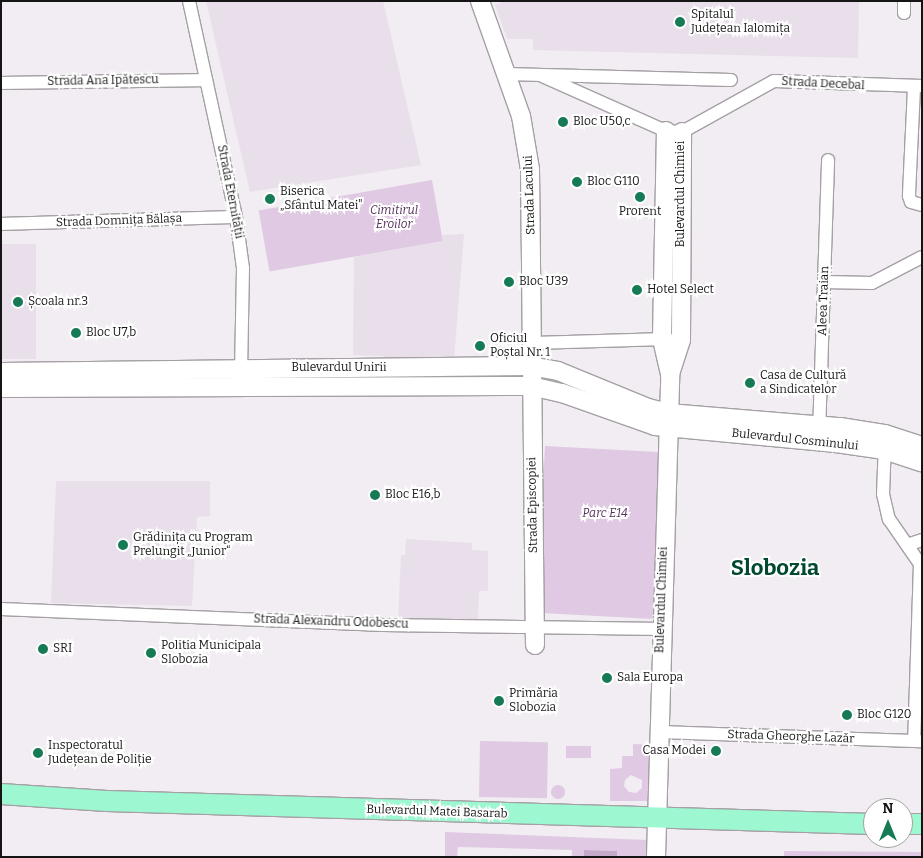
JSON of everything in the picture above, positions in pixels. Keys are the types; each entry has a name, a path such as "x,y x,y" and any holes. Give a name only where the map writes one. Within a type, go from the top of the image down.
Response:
{"main road":[{"name":"Bulevardul Matei Basarab","path":"1,794 107,801 863,824"}],"street":[{"name":"Strada Eternității","path":"189,1 236,217 243,268 241,387"},
{"name":"Strada Lacului","path":"480,1 521,116 530,170 530,366"},
{"path":"506,74 731,80"},
{"path":"540,75 674,132"},
{"name":"Strada Ana Ipătescu","path":"1,83 206,80"},
{"name":"Strada Decebal","path":"674,132 774,81 918,87"},
{"path":"918,87 909,196 912,202 922,205"},
{"name":"Bulevardul Chimiei","path":"656,857 670,374 662,338 674,132"},
{"name":"Bulevardul Chimiei","path":"670,374 681,340 674,132"},
{"name":"Aleea Traian","path":"819,433 828,160"},
{"name":"Strada Domnița Bălașa","path":"1,224 236,217"},
{"path":"824,282 872,283 922,257"},
{"path":"531,343 662,338 681,340"},
{"name":"Bulevardul Unirii","path":"1,372 530,366 558,372 648,408 668,420"},
{"name":"Strada Episcopiei","path":"530,366 534,645"},
{"name":"Bulevardul Unirii","path":"1,388 531,386 668,420"},
{"name":"Bulevardul Cosminului","path":"668,420 819,433 922,446"},
{"path":"885,442 883,494 889,519 920,564 918,741"},
{"name":"Bulevardul Cosminului","path":"885,442 922,462"},
{"path":"907,545 922,540"},
{"name":"Strada Alexandru Odobescu","path":"1,609 383,625 662,629"},
{"name":"Strada Gheorghe Lazăr","path":"659,732 918,741"}],"shaded area":[{"path":"206,1 383,1 421,165 250,192"},
{"name":"Spitalul Județean Ialomița","path":"505,1 859,1 858,58 533,50 533,39 507,39 495,5"},
{"path":"464,234 454,360 384,363 384,356 353,355 354,257 443,241 442,235"},
{"name":"Școala nr.3","path":"1,244 36,244 36,359 1,359"},
{"path":"56,481 210,481 210,516 197,517 192,606 51,603"},
{"path":"406,539 472,543 472,550 488,551 488,591 479,591 478,621 398,620 401,555 405,555"},
{"path":"584,850 617,851 617,857 584,857"}],"green space":[{"name":"Cimitirul Eroilor","path":"432,180 443,241 269,272 259,211"},
{"name":"Parc E14","path":"545,446 667,452 658,619 536,613"},
{"path":"480,741 548,742 547,798 479,797"},
{"path":"633,744 659,745 657,801 610,801 610,769 622,768 622,756 633,756","holes":["631,775 642,780 642,788 636,793 629,792 624,786 625,780"]},
{"path":"566,746 591,746 591,758 566,758"},
{"path":"558,785 563,787 565,792 563,797 558,799 553,797 551,792 553,787"},
{"path":"445,832 648,840 648,857 617,857 616,851 584,850 584,857 572,857 572,850 458,847 457,857 445,857"},
{"path":"784,851 922,852 922,857 784,857"}],"place":[{"name":"Spitalul Județean Ialomița","path":"680,22"},
{"name":"Bloc U50,c","path":"563,122"},
{"name":"Bloc G110","path":"577,182"},
{"name":"Prorent","path":"640,197"},
{"name":"Biserica „Sfântul Matei\"","path":"270,199"},
{"name":"Bloc U39","path":"509,282"},
{"name":"Hotel Select","path":"637,290"},
{"name":"Școala nr.3","path":"18,302"},
{"name":"Bloc U7,b","path":"76,333"},
{"name":"Oficiul Poștal Nr. 1","path":"480,346"},
{"name":"Casa de Cultură a Sindicatelor","path":"750,383"},
{"name":"Bloc E16,b","path":"375,495"},
{"name":"Grădinița cu Program Prelungit „Junior“","path":"123,545"},
{"name":"SRI","path":"43,649"},
{"name":"Politia Municipala Slobozia","path":"151,653"},
{"name":"Sala Europa","path":"607,678"},
{"name":"Primăria Slobozia","path":"499,701"},
{"name":"Bloc G120","path":"847,715"},
{"name":"Casa Modei","path":"716,751"},
{"name":"Inspectoratul Județean de Poliție","path":"38,753"}],"district":[{"name":"Slobozia","path":"775,568"}]}
